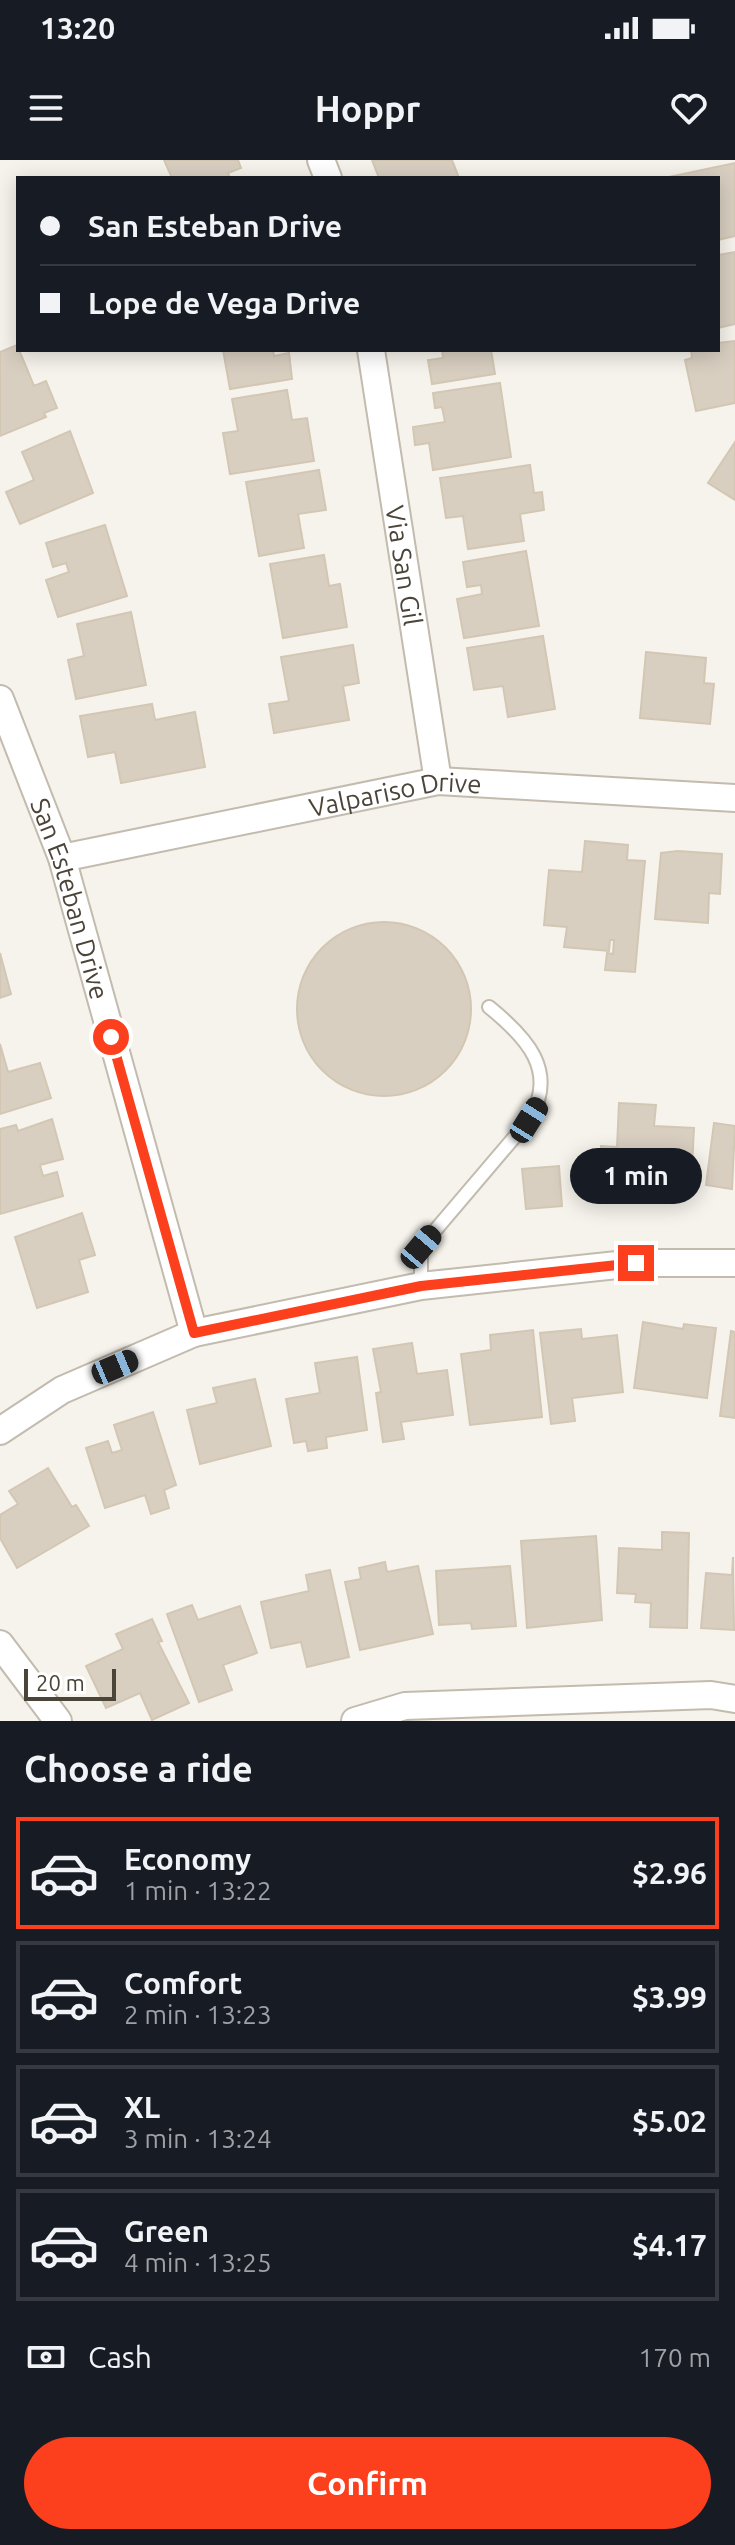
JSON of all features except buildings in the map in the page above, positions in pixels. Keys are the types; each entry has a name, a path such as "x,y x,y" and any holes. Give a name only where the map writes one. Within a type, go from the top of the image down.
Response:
{"street":[{"name":"Via San Gil","path":"371,352 438,781"},
{"name":"San Esteban Drive","path":"0,699 62,858 194,1333"},
{"name":"Valpariso Drive","path":"62,858 438,781 735,798"},
{"path":"0,1431 62,1390 194,1333 421,1286 636,1263 735,1263"},
{"path":"0,1644 58,1721"},
{"path":"355,1721 405,1706 711,1695 735,1699"}],"lane":[{"path":"421,1286 421,1247 540,1102 536,1058 525,1039 489,1007"}],"route":[{"path":"111,1037 194,1333 421,1286 636,1263"}]}
